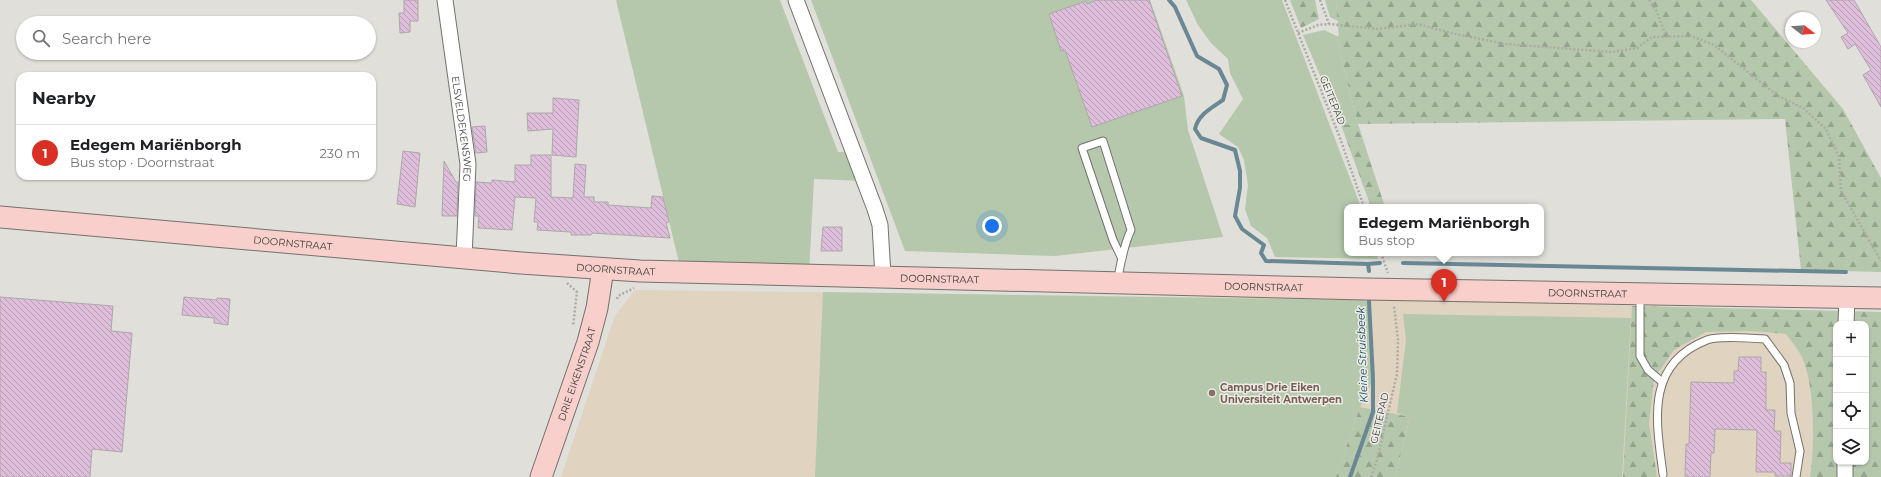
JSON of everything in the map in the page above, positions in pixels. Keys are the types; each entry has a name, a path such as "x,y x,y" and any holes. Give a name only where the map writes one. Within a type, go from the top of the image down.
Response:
{"street":[{"name":"ELSVELDEKENSWEG","path":"445,0 468,164 464,258"},
{"path":"796,0 875,209 880,225 883,276"},
{"name":"DOORNSTRAAT","path":"0,217 603,269 1392,290 1881,298"},
{"name":"DRIE EIKENSTRAAT","path":"541,477 588,342 598,308 603,269"},
{"path":"1846,321 1847,297"},
{"path":"1845,465 1845,477"}],"lane":[{"path":"1118,282 1125,242 1131,230 1103,141 1082,148 1113,240 1122,259"},
{"path":"1640,294 1640,356 1648,370 1661,381"},
{"path":"1663,474 1656,424 1661,381 1679,355 1708,339 1765,339 1784,365 1790,383 1792,413 1800,451 1796,477"}],"path":[{"name":"GEITEPAD","path":"1286,0 1340,138 1363,204"},
{"path":"1320,0 1329,24"},
{"path":"1649,0 1656,10 1666,36"},
{"path":"1298,33 1318,25 1329,24 1379,30 1401,25 1418,24 1451,33 1505,44 1612,52 1637,48 1652,37 1691,36 1714,45 1778,96 1804,108 1826,129 1839,157 1841,191 1881,261"},
{"path":"568,266 566,282 577,292 572,333"},
{"name":"GEITEPAD","path":"1371,477 1377,460 1397,374 1398,340 1392,290"}],"shaded area":[{"name":"Campus Drie Eiken Universiteit Antwerpen","path":"635,290 1417,300 1881,312 1881,477 561,477 615,316"}],"green space":[{"path":"616,0 780,0 838,152 854,152 865,181 814,179 809,274 681,271"},
{"path":"811,0 1150,0 1184,96 1188,130 1223,237 1055,256 905,251"},
{"path":"1186,0 1282,0 1360,204 1344,204 1344,256 1377,256 1378,259 1275,257 1267,238 1251,226 1245,209 1248,185 1244,160 1238,147 1219,134 1243,99 1230,73 1228,59 1211,43 1198,25"},
{"path":"1290,0 1315,0 1319,19 1301,28"},
{"path":"1325,0 1336,0 1338,21 1330,17"},
{"path":"1336,0 1751,0 1785,40 1785,48 1792,48 1843,109 1881,178 1881,272 1801,270 1785,119 1358,124 1340,53"},
{"path":"1324,30 1339,37 1340,53 1358,124 1341,125 1303,35"},
{"path":"1358,124 1384,204 1370,204 1341,125"},
{"path":"823,292 1369,301 1373,379 1360,407 1336,477 815,477"},
{"path":"1632,306 1881,312 1881,477 1810,477 1813,449 1812,400 1802,357 1786,334 1750,331 1706,332 1674,350 1654,379 1649,424 1657,477 1623,477"},
{"path":"1403,314 1631,318 1622,477 1395,477 1410,418 1397,413 1406,340"},
{"path":"1360,407 1410,417 1395,477 1336,477"}],"building":[{"path":"404,0 418,0 418,21 410,21 410,32 400,33 399,13 404,13"},
{"path":"1097,0 1149,0 1182,96 1092,127 1065,50 1061,51 1049,14 1086,1 1087,4"},
{"path":"1826,0 1854,0 1881,47 1881,107 1863,75 1871,70 1855,44 1848,49 1841,37 1848,33"},
{"path":"553,98 579,100 576,157 552,155 553,129 528,131 527,113 553,113"},
{"path":"485,126 487,152 476,153 472,127"},
{"path":"403,151 420,153 415,207 397,204"},
{"path":"531,155 551,155 551,197 573,198 575,164 586,165 584,197 594,197 594,202 608,202 608,205 651,208 652,196 663,197 669,222 666,223 670,238 592,233 591,235 571,235 571,232 537,230 538,222 534,222 536,198 515,197 512,230 478,228 479,216 475,216 476,182 492,183 492,180 515,182 515,165 531,165"},
{"path":"444,161 456,182 458,182 457,216 442,216"},
{"path":"823,227 842,227 842,251 821,251"},
{"path":"0,297 113,306 111,331 132,333 122,452 92,449 90,477 0,477"},
{"path":"184,297 217,300 217,298 230,299 228,325 214,323 214,318 182,315"},
{"path":"1739,357 1761,357 1761,372 1766,372 1766,410 1775,410 1774,431 1781,431 1780,463 1791,463 1791,476 1775,476 1775,472 1756,472 1757,430 1715,429 1714,453 1711,453 1710,477 1685,477 1686,444 1689,444 1691,382 1734,383 1734,371 1738,371"}],"waterway":[{"name":"Kleine Struisbeek","path":"1169,0 1175,7 1197,56 1219,69 1227,85 1223,100 1202,116 1195,129 1201,138 1235,150 1240,171 1240,188 1235,216 1242,229 1264,245 1261,253 1266,261 1368,264 1369,271"},
{"path":"1368,264 1380,263"},
{"path":"1403,263 1846,272"},
{"name":"Kleine Struisbeek","path":"1350,477 1373,412 1369,301"}],"place":[{"name":"Edegem Mariënborgh","path":"1444,302"},
{"name":"Campus Drie Eiken Universiteit Antwerpen","path":"1212,393"}]}
